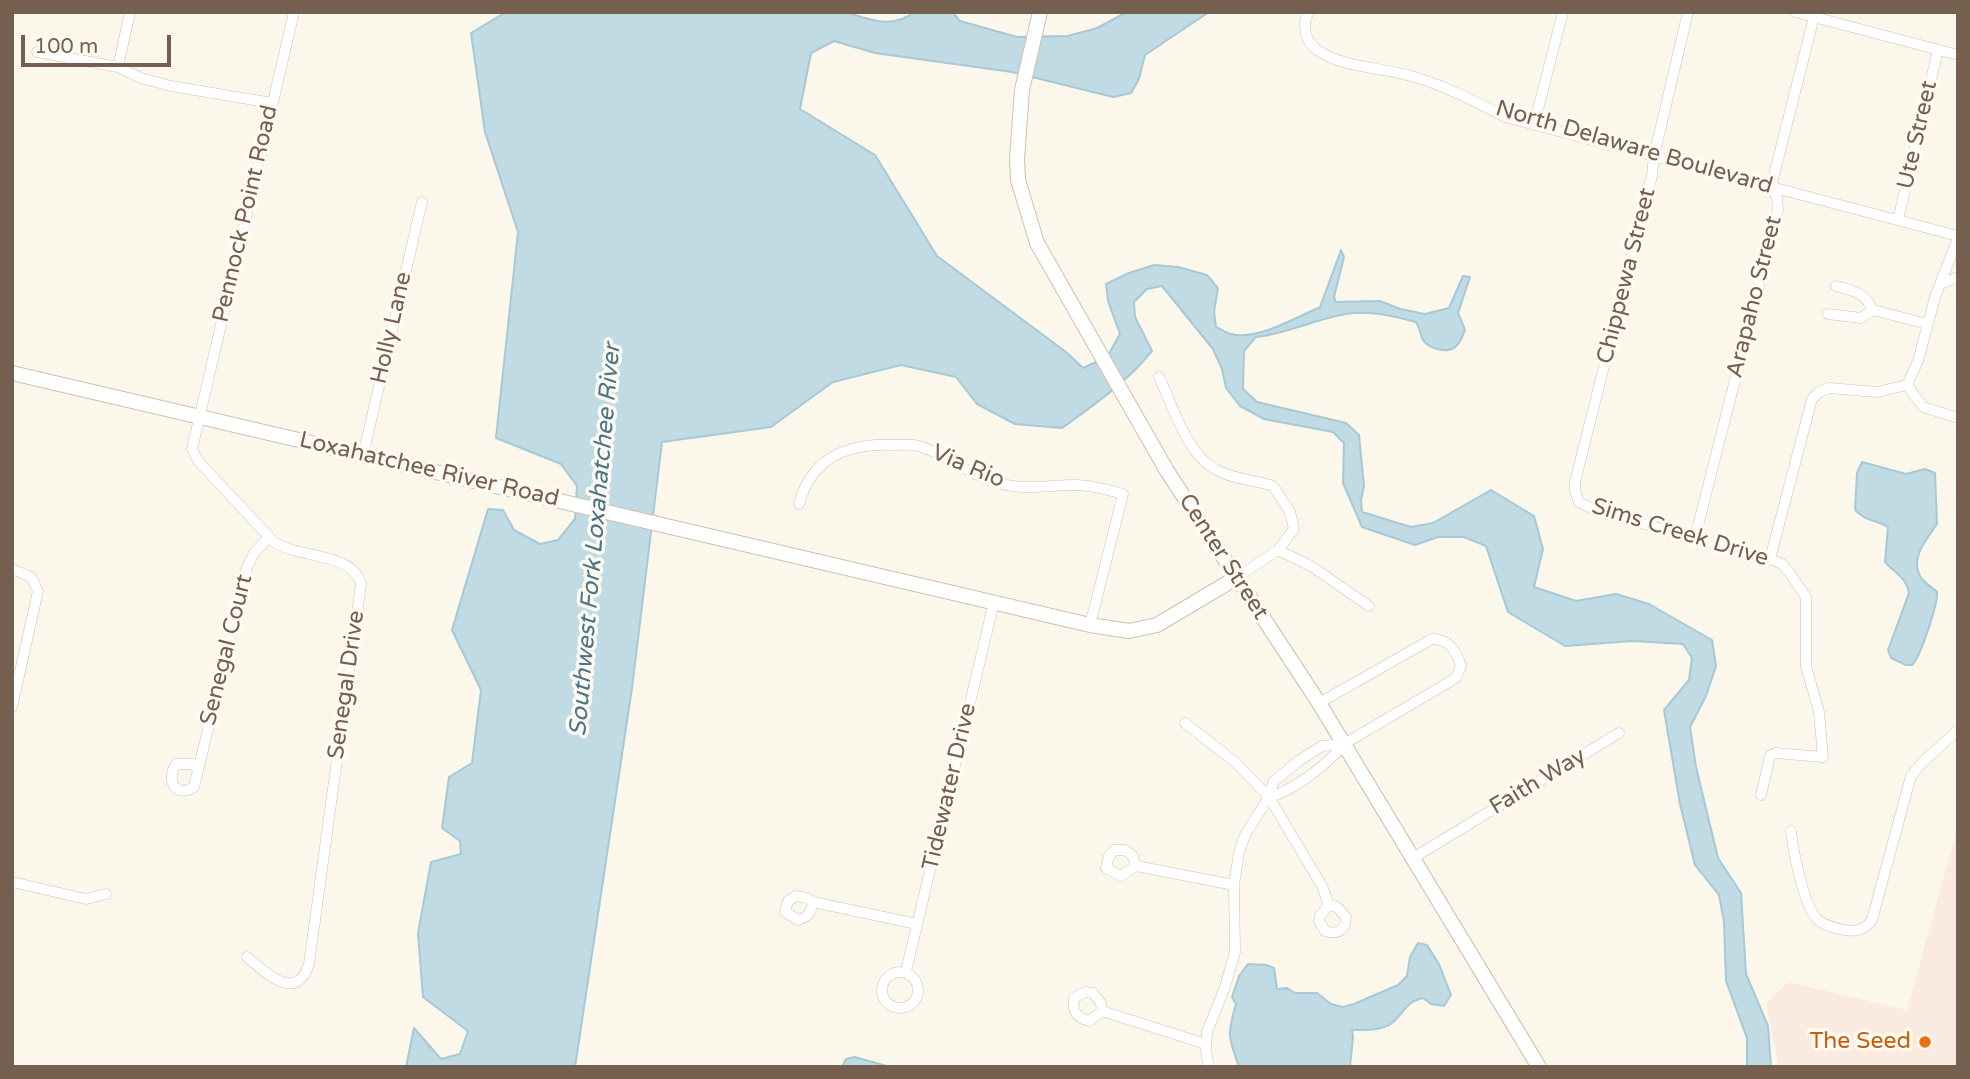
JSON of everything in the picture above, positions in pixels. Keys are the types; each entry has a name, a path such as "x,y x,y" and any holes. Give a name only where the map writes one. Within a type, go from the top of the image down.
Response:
{"street":[{"path":"118,67 130,12"},
{"name":"Pennock Point Road","path":"198,416 294,12"},
{"name":"North Delaware Boulevard","path":"1309,12 1305,17 1306,36 1315,50 1343,62 1410,76 1457,93 1505,117 1958,237"},
{"path":"1534,125 1563,12"},
{"name":"Chippewa Street","path":"1577,498 1574,482 1652,176 1654,156 1688,12"},
{"path":"1795,12 1958,55"},
{"name":"Arapaho Street","path":"1695,538 1778,209 1777,197 1771,187 1814,17"},
{"name":"Center Street","path":"1039,18 1017,129 1018,180 1037,243 1167,471 1319,703 1539,1067"},
{"name":"Ute Street","path":"1898,220 1938,50"},
{"path":"37,52 118,67 141,78 171,86 272,103"},
{"name":"Holly Lane","path":"363,455 422,202"},
{"path":"1907,385 1918,361 1934,297 1958,237"},
{"path":"1941,284 1958,277"},
{"path":"1836,286 1860,292 1868,300 1872,310"},
{"path":"1872,310 1927,324"},
{"path":"1828,314 1861,318 1872,310"},
{"name":"Loxahatchee River Road","path":"12,373 1090,625 1129,631 1157,625 1236,578"},
{"path":"1159,377 1181,428 1202,460 1217,471 1273,486 1290,512 1294,529 1279,550 1236,578"},
{"path":"1907,385 1923,407 1958,418"},
{"path":"1770,559 1812,399 1819,391 1829,388 1877,392 1907,385"},
{"name":"Senegal Drive","path":"198,416 192,441 194,456 269,537 288,550 349,566 359,577 361,584 309,964 296,981 283,983 276,981 247,957"},
{"name":"Via Rio","path":"799,504 808,482 818,467 829,458 845,451 877,444 916,445 976,476 1012,486 1029,488 1079,485 1123,494 1090,625"},
{"name":"Sims Creek Drive","path":"1577,498 1585,506 1597,511 1782,564 1806,597 1806,666 1819,712 1823,757 1775,753 1770,756 1761,795"},
{"name":"Senegal Court","path":"198,769 247,567 254,553 269,537"},
{"path":"1279,550 1311,566 1370,607"},
{"path":"12,569 31,578 36,584 38,599 12,707"},
{"name":"Tidewater Drive","path":"906,971 994,602"},
{"path":"1269,797 1280,794 1333,758 1344,744 1456,678 1461,666 1457,653 1447,642 1432,639 1319,703"},
{"path":"1185,723 1235,762 1269,797 1322,887 1329,905"},
{"path":"1791,831 1793,851 1811,912 1825,924 1839,929 1855,932 1866,928 1872,920 1911,776 1958,730"},
{"name":"Faith Way","path":"1413,858 1619,733"},
{"path":"1209,1067 1206,1044 1209,1024 1225,987 1235,952 1234,885 1237,860 1245,835 1269,797 1273,782 1322,746 1344,744"},
{"path":"1136,866 1234,885"},
{"path":"12,882 86,899 106,894"},
{"path":"813,902 917,924"},
{"path":"1102,1011 1206,1044"}],"shaded area":[{"path":"1958,826 1958,1067 1779,1067 1766,1003 1788,982 1907,1010"}],"water":[{"name":"Southwest Fork Loxahatchee River","path":"506,12 846,12 889,22 914,12 952,12 960,21 1017,37 1068,36 1097,28 1127,12 1209,12 1145,55 1139,79 1131,93 1113,97 1012,72 875,53 834,41 811,53 800,109 875,155 937,256 1066,352 1083,368 1107,357 1120,334 1108,301 1106,284 1154,265 1178,267 1207,275 1218,288 1214,312 1216,327 1241,335 1277,327 1320,307 1341,250 1344,257 1334,297 1336,302 1380,301 1400,309 1425,314 1449,308 1463,276 1470,277 1458,313 1465,330 1458,344 1452,349 1439,350 1427,344 1416,322 1373,313 1346,314 1256,337 1244,351 1243,389 1257,402 1346,423 1359,435 1364,486 1362,512 1411,527 1433,523 1491,490 1534,516 1543,549 1534,587 1576,601 1616,594 1649,604 1712,640 1716,666 1706,696 1690,727 1696,767 1718,858 1741,893 1746,974 1768,1026 1771,1067 1747,1067 1747,1038 1726,981 1724,922 1719,895 1695,865 1680,804 1664,710 1689,680 1692,658 1683,644 1632,641 1565,646 1508,612 1486,546 1464,537 1438,537 1415,545 1362,527 1343,483 1344,443 1333,432 1264,419 1240,406 1226,388 1222,369 1213,349 1162,286 1147,289 1134,302 1135,317 1152,351 1121,383 1062,428 1015,424 977,404 956,377 901,365 833,382 771,427 662,442 632,688 575,1067 406,1067 414,1028 441,1059 460,1054 468,1031 423,997 418,933 431,862 461,854 460,841 442,828 449,777 472,763 481,690 452,630 488,509 503,510 514,530 540,544 558,540 575,519 577,486 561,464 496,438 518,232 485,132 471,33"},
{"path":"1862,462 1906,474 1925,469 1935,473 1937,524 1918,555 1917,569 1925,582 1937,592 1937,598 1924,642 1912,665 1891,658 1888,650 1909,593 1903,579 1885,562 1888,527 1855,510 1857,473"},
{"path":"1418,943 1427,945 1439,964 1451,995 1444,1006 1431,1004 1423,998 1409,1005 1388,1026 1373,1030 1352,1030 1350,1067 1239,1067 1230,1036 1236,1004 1232,997 1239,976 1248,964 1274,968 1277,989 1287,988 1295,993 1317,993 1331,1004 1343,1007 1398,985 1407,976 1410,957"},
{"path":"855,1057 890,1067 842,1067 846,1059"}],"place":[{"name":"The Seed","path":"1925,1042"}]}
